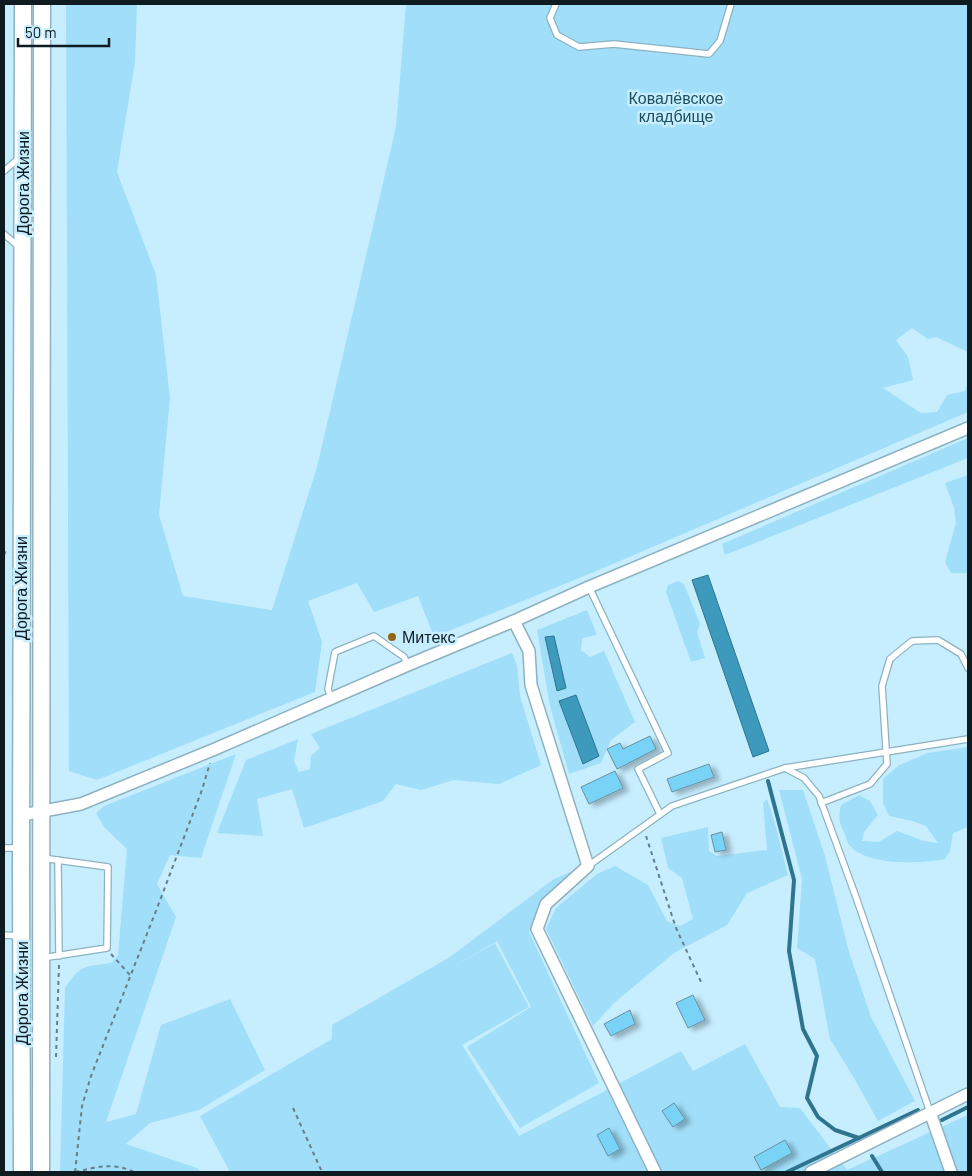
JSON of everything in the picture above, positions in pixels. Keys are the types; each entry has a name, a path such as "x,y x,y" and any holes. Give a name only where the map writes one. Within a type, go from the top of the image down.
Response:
{"main road":[{"name":"Дорога Жизни","path":"22,1172 23,4"},
{"name":"Дорога Жизни","path":"41,1172 42,4"}],"street":[{"path":"22,815 81,804 215,749 514,621 589,586 968,428"},
{"path":"514,621 529,652 531,685 588,866 546,904 537,929 655,1172"},
{"path":"811,1172 968,1094"},
{"path":"930,1112 951,1172"}],"lane":[{"path":"556,4 550,18 557,35 579,47 614,44 709,54 720,41 731,4"},
{"path":"4,171 23,155"},
{"path":"4,234 22,250"},
{"path":"589,586 668,752 638,769 660,814"},
{"path":"331,698 328,688 335,652 374,636 404,657 408,665"},
{"path":"822,804 870,784 887,764 882,686 890,659 912,641 938,640 961,654 968,668"},
{"path":"588,866 672,806 785,768 968,738"},
{"path":"785,768 804,778 819,796 930,1112"},
{"path":"4,848 21,848"},
{"path":"40,858 108,867 107,948 40,959"},
{"path":"58,860 59,956"},
{"path":"4,935 22,936"}],"path":[{"path":"134,1172 121,1166 106,1166 75,1172 84,1098 202,790 215,749"},
{"path":"643,827 676,928 702,984"},
{"path":"107,948 120,966 131,975"},
{"path":"293,1108 322,1172"}],"green space":[{"name":"Ковалёвское кладбище","path":"66,4 137,4 135,62 117,172 156,275 170,398 159,515 183,596 272,610 317,467 396,127 406,4 968,4 968,352 936,337 928,339 912,328 896,340 908,357 913,380 883,388 921,413 937,412 947,395 965,391 968,381 968,412 594,572 434,637 418,596 374,612 357,583 308,601 322,642 315,692 97,780 69,771"},
{"path":"968,438 968,458 725,555 722,544"},
{"path":"968,475 968,573 951,573 945,562 956,523 954,508 945,483"},
{"path":"678,581 684,584 700,624 697,632 705,658 691,662 666,592 668,585"},
{"path":"587,610 597,635 582,638 581,650 590,657 604,651 635,722 611,740 601,763 569,774 550,706 537,630"},
{"path":"512,653 517,665 520,696 541,765 499,784 454,780 421,790 396,784 383,801 304,828 292,789 257,799 263,836 217,833 246,760 298,739 294,761 299,772 310,769 311,756 320,748 311,734"},
{"path":"968,747 968,827 953,833 950,851 945,859 922,862 880,860 857,852 849,845 841,826 841,805 859,795 870,801 878,815 864,832 862,841 879,842 897,831 924,841 938,843 926,826 889,816 883,803 883,779 899,765 928,753"},
{"path":"236,754 201,858 170,855 157,884 176,917 106,1122 136,1114 161,1025 230,999 265,1070 199,1110 150,1123 126,1144 197,1168 201,1172 60,1172 65,988 79,971 89,966 111,963 118,955 127,849 104,827 96,813 104,806"},
{"path":"779,790 803,790 825,856 849,952 871,1017 915,1101 878,1121 830,1039 815,959 797,948 802,879"},
{"path":"767,799 788,875 747,893 727,925 674,953 614,1003 593,1026 546,929 556,908 597,874 615,866 648,885 667,921 680,926 693,919 682,878 668,868 661,838 708,827 709,851 717,856 767,850 763,803"},
{"path":"573,871 543,898 529,932 599,1083 520,1128 467,1047 531,1007 497,941 443,973 495,943 529,1007 462,1045 519,1136 681,1051 693,1071 745,1044 780,1107 800,1108 847,1170 968,1115 968,1172 230,1172 200,1116 332,1039 332,1025 450,957 554,879"}],"shaded area":[{"path":"708,575 769,751 753,757 692,580"},
{"path":"554,636 566,688 557,691 545,637"},
{"path":"576,695 599,756 583,764 559,701"}],"building":[{"path":"650,736 656,749 617,769 607,749 620,743 623,749"},
{"path":"709,764 714,777 672,792 667,779"},
{"path":"615,771 623,788 589,804 581,787"},
{"path":"722,832 726,850 715,852 711,835"},
{"path":"693,995 705,1020 688,1028 676,1003"},
{"path":"630,1010 635,1024 611,1036 604,1024"},
{"path":"674,1103 685,1119 673,1127 662,1111"},
{"path":"609,1128 620,1149 608,1156 597,1135"},
{"path":"785,1140 792,1153 761,1170 754,1157"}],"waterway":[{"path":"768,781 794,880 789,951 803,1029 817,1056 807,1098 818,1117 835,1130 859,1138"},
{"path":"942,1120 968,1107"},
{"path":"787,1172 918,1110"},
{"path":"872,1156 882,1172"}],"place":[{"name":"Митекс","path":"392,637"}]}
